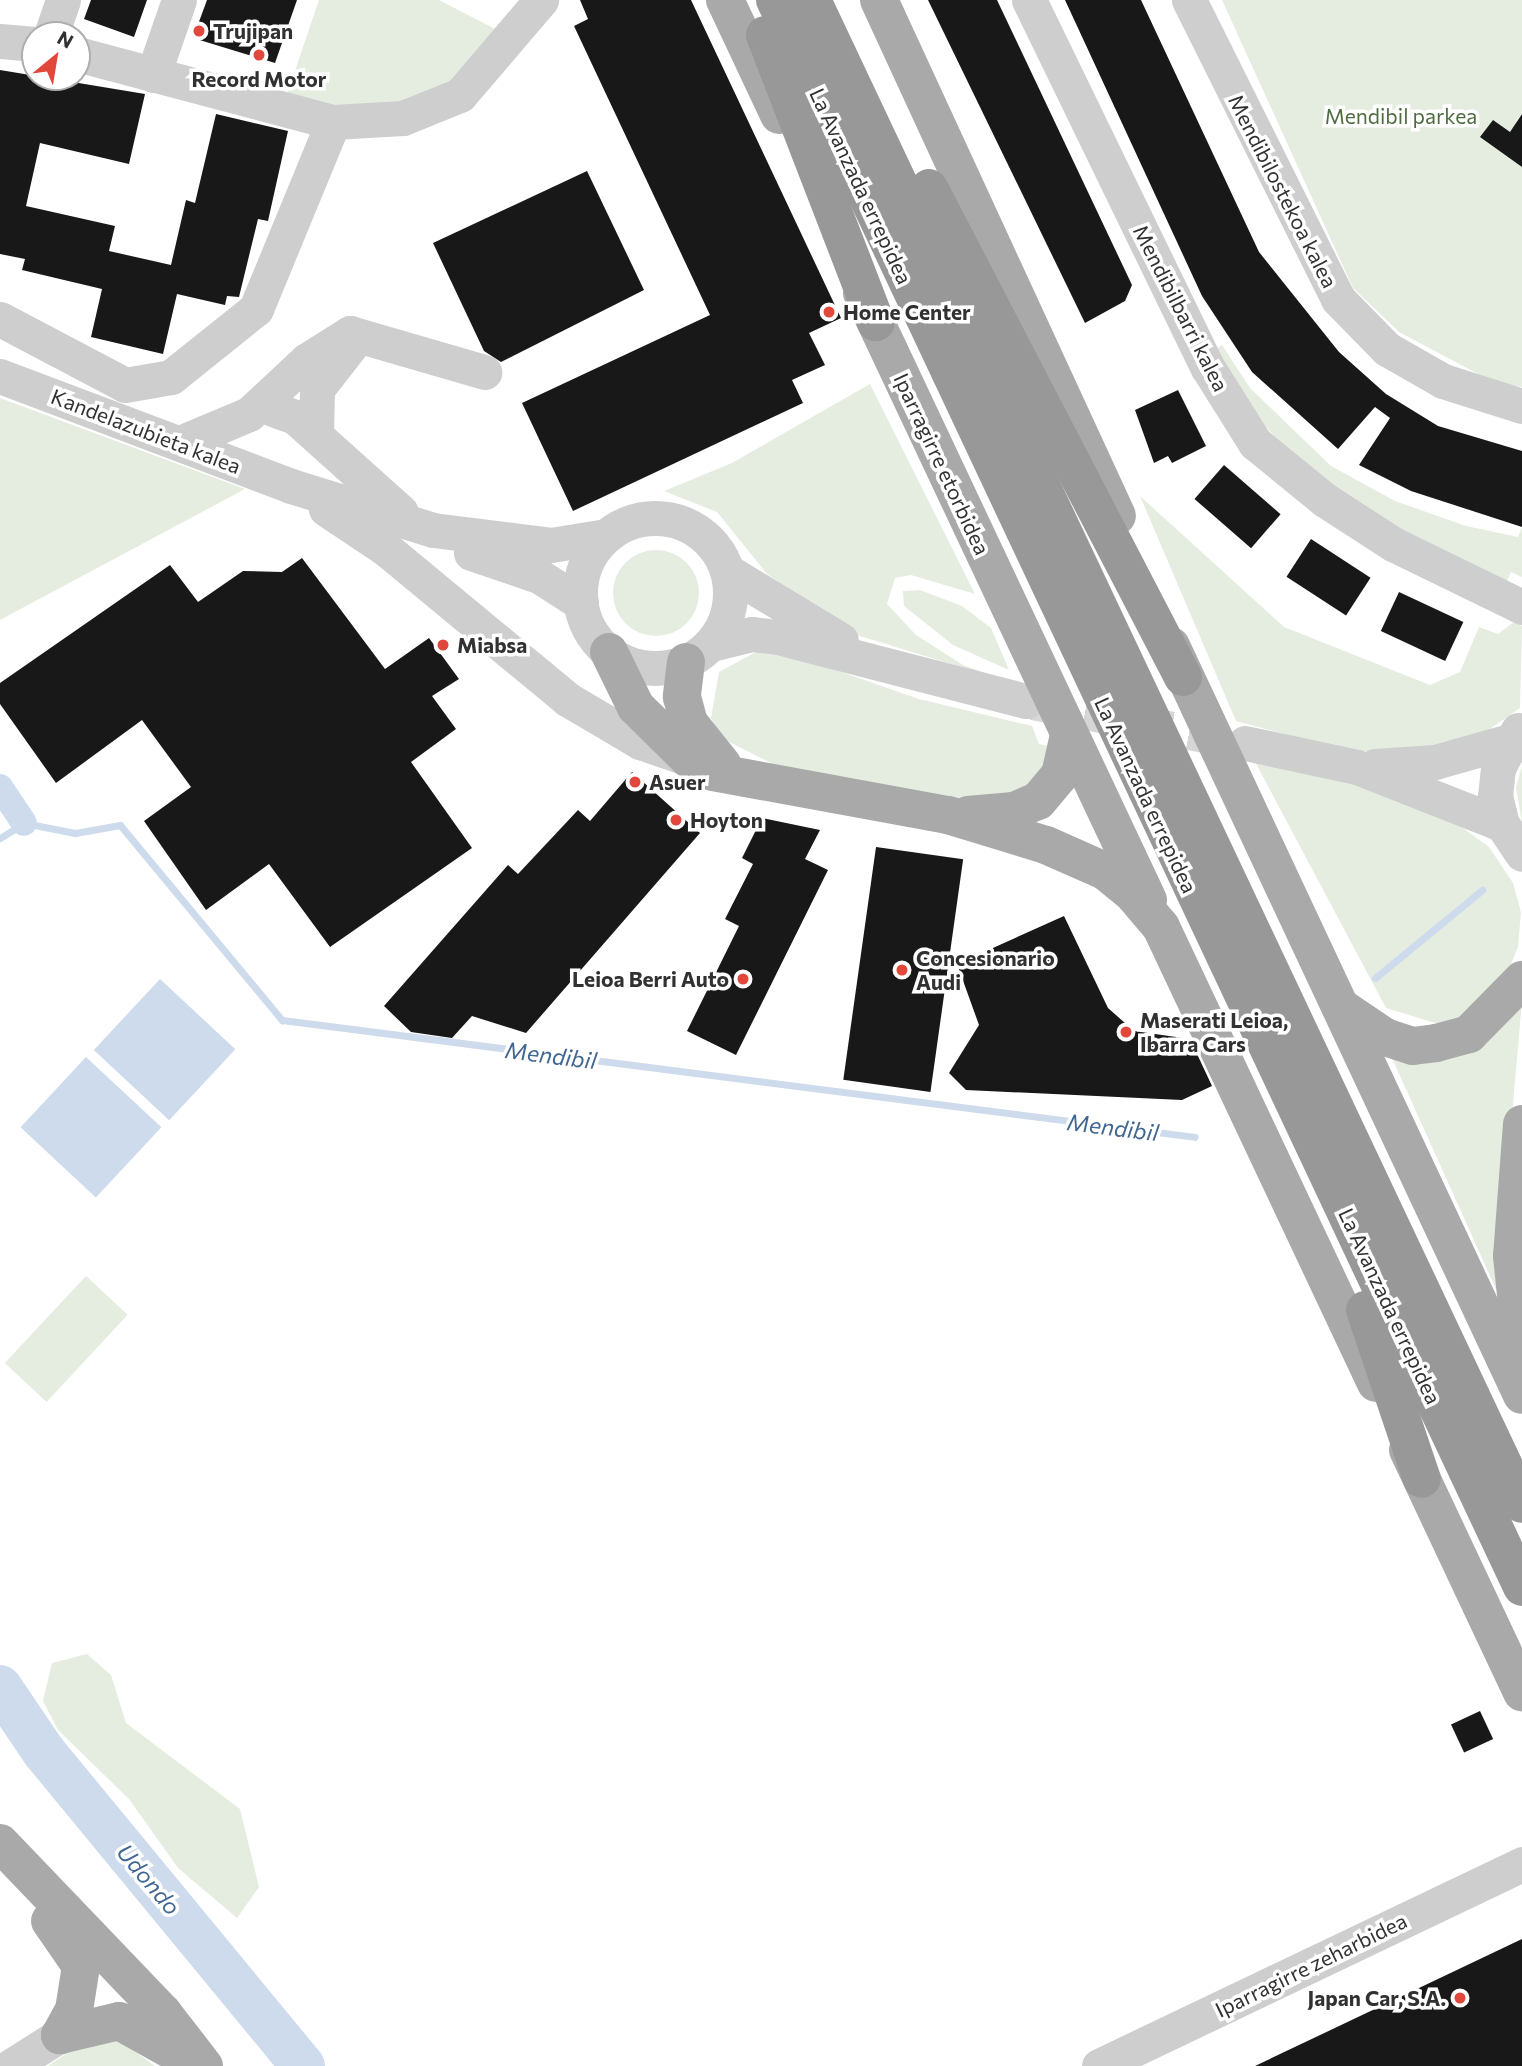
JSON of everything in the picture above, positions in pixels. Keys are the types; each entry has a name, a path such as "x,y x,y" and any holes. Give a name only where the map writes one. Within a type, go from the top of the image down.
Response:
{"highway":[{"path":"752,0 876,323"},
{"name":"La Avanzada errepidea","path":"775,0 1186,882 1522,1587"},
{"name":"La Avanzada errepidea","path":"812,0 1522,1504"},
{"path":"835,0 1183,677"},
{"path":"1186,882 1385,1359 1422,1479"}],"main road":[{"name":"Iparragirre etorbidea","path":"725,0 1522,1692"},
{"path":"879,0 1112,504 1183,677 1342,1008 1522,1395"},
{"path":"609,652 636,707 689,759 740,778 948,815 1046,845 1105,871 1161,928"},
{"path":"698,653 682,697 689,723 740,778"},
{"path":"948,815 1014,811 1038,801 1060,775 1069,735"},
{"path":"1342,1008 1385,1037 1413,1046 1436,1043 1469,1034 1522,980"},
{"path":"1522,1124 1512,1256 1522,1353"},
{"path":"0,1843 108,1954 204,2066"},
{"path":"0,1864 81,1966 74,2010 74,2031"},
{"path":"74,2031 104,1997 108,1954"},
{"path":"74,2031 119,2021 199,2066"}],"street":[{"path":"56,21 63,0"},
{"path":"153,75 179,0"},
{"path":"91,58 333,122 403,118 460,95 541,0"},
{"name":"Mendibilbarri kalea","path":"1029,0 1208,368 1255,443 1325,500 1394,544 1522,607"},
{"name":"Mendibilostekoa kalea","path":"1189,0 1338,299 1387,349 1443,381 1522,406"},
{"path":"0,41 21,43"},
{"name":"Kandelazubieta kalea","path":"0,319 125,385 171,377 256,309 333,122"},
{"path":"316,434 317,389 365,333"},
{"path":"180,443 255,409 334,339 365,333 484,372"},
{"name":"Kandelazubieta kalea","path":"0,376 291,486 433,530 551,545 606,536"},
{"path":"255,409 316,434 368,489 433,530"},
{"path":"232,464 255,409"},
{"path":"291,486 386,549 567,699 640,742 689,759"},
{"name":"Kandelazubieta kalea","path":"291,486 376,526 539,576 581,603"},
{"path":"940,684 825,632 727,570 711,542 684,523 635,520 606,536 585,566 581,603 590,630 609,652 654,668 752,634 778,637 940,684 1026,701"},
{"path":"698,653 728,610 727,570"},
{"path":"1357,767 1434,762 1515,733"},
{"path":"1515,733 1498,768 1502,824 1522,854"},
{"path":"1245,743 1357,767 1502,824"},
{"name":"Iparragirre zeharbidea","path":"1100,2066 1522,1864"},
{"path":"10,2066 74,2031"}],"green space":[{"path":"319,0 439,0 503,33 453,89 398,111 334,113 286,97"},
{"name":"Mendibil parkea","path":"1222,0 1522,0 1522,113 1516,122 1522,127 1522,387 1495,383 1399,332 1353,288"},
{"path":"1222,345 1250,388 1331,466 1395,501 1466,526 1518,537 1522,527 1522,577 1511,572 1506,583 1355,507 1296,462 1254,413 1213,351"},
{"path":"870,384 975,594 911,575 895,578 887,604 916,635 963,665 1013,683 850,633 767,574 717,512 664,491 732,463"},
{"path":"0,398 245,489 0,620"},
{"path":"1140,496 1284,627 1430,685 1460,672 1479,627 1498,634 1515,621 1522,626 1520,708 1484,733 1411,752 1348,751 1236,721"},
{"path":"656,550 680,557 692,569 699,593 692,617 680,629 656,636 632,629 620,617 613,593 620,569 632,557"},
{"path":"920,590 962,606 991,628 1009,670 953,645 904,606 903,591"},
{"path":"756,652 810,661 919,699 1032,726 1039,744 1053,747 1031,790 963,800 777,766 721,738 711,718 719,672"},
{"path":"1254,760 1360,785 1452,820 1489,847 1513,883 1521,912 1518,947 1504,981 1462,1018 1442,1025 1386,1008"},
{"path":"1522,766 1522,823 1516,787"},
{"path":"1522,1002 1502,1228 1504,1307 1387,1047"},
{"path":"86,1276 128,1315 47,1402 5,1363"},
{"path":"87,1654 111,1675 126,1723 240,1809 259,1887 237,1918 178,1868 129,1799 58,1730 43,1701 52,1663"},
{"path":"89,2038 118,2039 155,2066 48,2066"}],"water":[{"path":"160,979 235,1049 169,1120 94,1050"},
{"path":"86,1057 161,1127 96,1197 21,1127"}],"building":[{"path":"91,0 147,0 134,37 84,19"},
{"path":"207,0 297,0 275,63 193,38"},
{"path":"580,0 691,0 841,318 809,333 825,365 792,380 803,403 573,511 522,403 710,315 574,26 588,19"},
{"path":"928,0 997,0 1132,285 1125,301 1085,323"},
{"path":"1065,0 1141,0 1259,252 1339,352 1386,394 1438,426 1522,451 1522,527 1411,491 1359,465 1390,418 1375,407 1338,449 1252,372 1202,296"},
{"path":"0,70 21,73 21,91 91,91 91,85 145,94 129,164 40,143 26,206 115,226 109,251 171,265 186,200 195,203 216,114 288,131 268,221 258,219 239,297 227,296 225,305 177,294 163,354 91,337 102,289 22,270 25,259 0,254"},
{"path":"1522,114 1522,167 1480,137 1493,120 1510,132"},
{"path":"587,171 644,290 501,362 484,351 433,243"},
{"path":"1178,390 1206,446 1172,463 1168,456 1154,463 1135,410"},
{"path":"1224,465 1281,514 1251,548 1194,499"},
{"path":"1311,539 1371,578 1346,615 1286,577"},
{"path":"302,558 385,669 429,638 459,679 432,696 456,729 411,762 472,848 330,947 269,864 206,910 144,821 191,787 142,720 56,783 0,704 0,683 170,565 198,602 243,571 282,572"},
{"path":"1399,592 1463,622 1445,661 1381,631"},
{"path":"632,772 700,833 526,1033 472,1016 452,1038 411,1032 384,1006 508,865 518,874 578,810 590,821"},
{"name":"Leioa Berri Auto","path":"762,818 820,830 805,859 828,870 736,1055 687,1031 739,926 725,919 753,864 742,858"},
{"name":"Concesionario Audi","path":"876,847 963,859 930,1092 843,1080"},
{"path":"1064,916 1108,1008 1134,1031 1190,1039 1212,1086 1182,1100 966,1090 949,1073 979,1025 957,964"},
{"path":"1480,1711 1493,1739 1464,1753 1451,1725"},
{"name":"Japan Car, S.A.","path":"1522,1939 1522,2066 1255,2066"}],"waterway":[{"path":"0,787 24,823"},
{"name":"Mendibil","path":"0,838 24,823 75,833 120,825 282,1020 1195,1137"},
{"path":"1375,978 1482,890"},
{"name":"Udondo","path":"0,1687 44,1752 303,2066"}],"tunnel":[{"path":"1033,702 1236,741"}],"place":[{"name":"Trujipan","path":"199,31"},
{"name":"Record Motor","path":"259,55"},
{"name":"Home Center","path":"829,312"},
{"name":"Miabsa","path":"443,645"},
{"name":"Asuer","path":"635,782"},
{"name":"Hoyton","path":"676,820"},
{"name":"Concesionario Audi","path":"902,970"},
{"name":"Leioa Berri Auto","path":"743,979"},
{"name":"Maserati Leioa, Ibarra Cars","path":"1126,1032"},
{"name":"Japan Car, S.A.","path":"1460,1998"}]}
